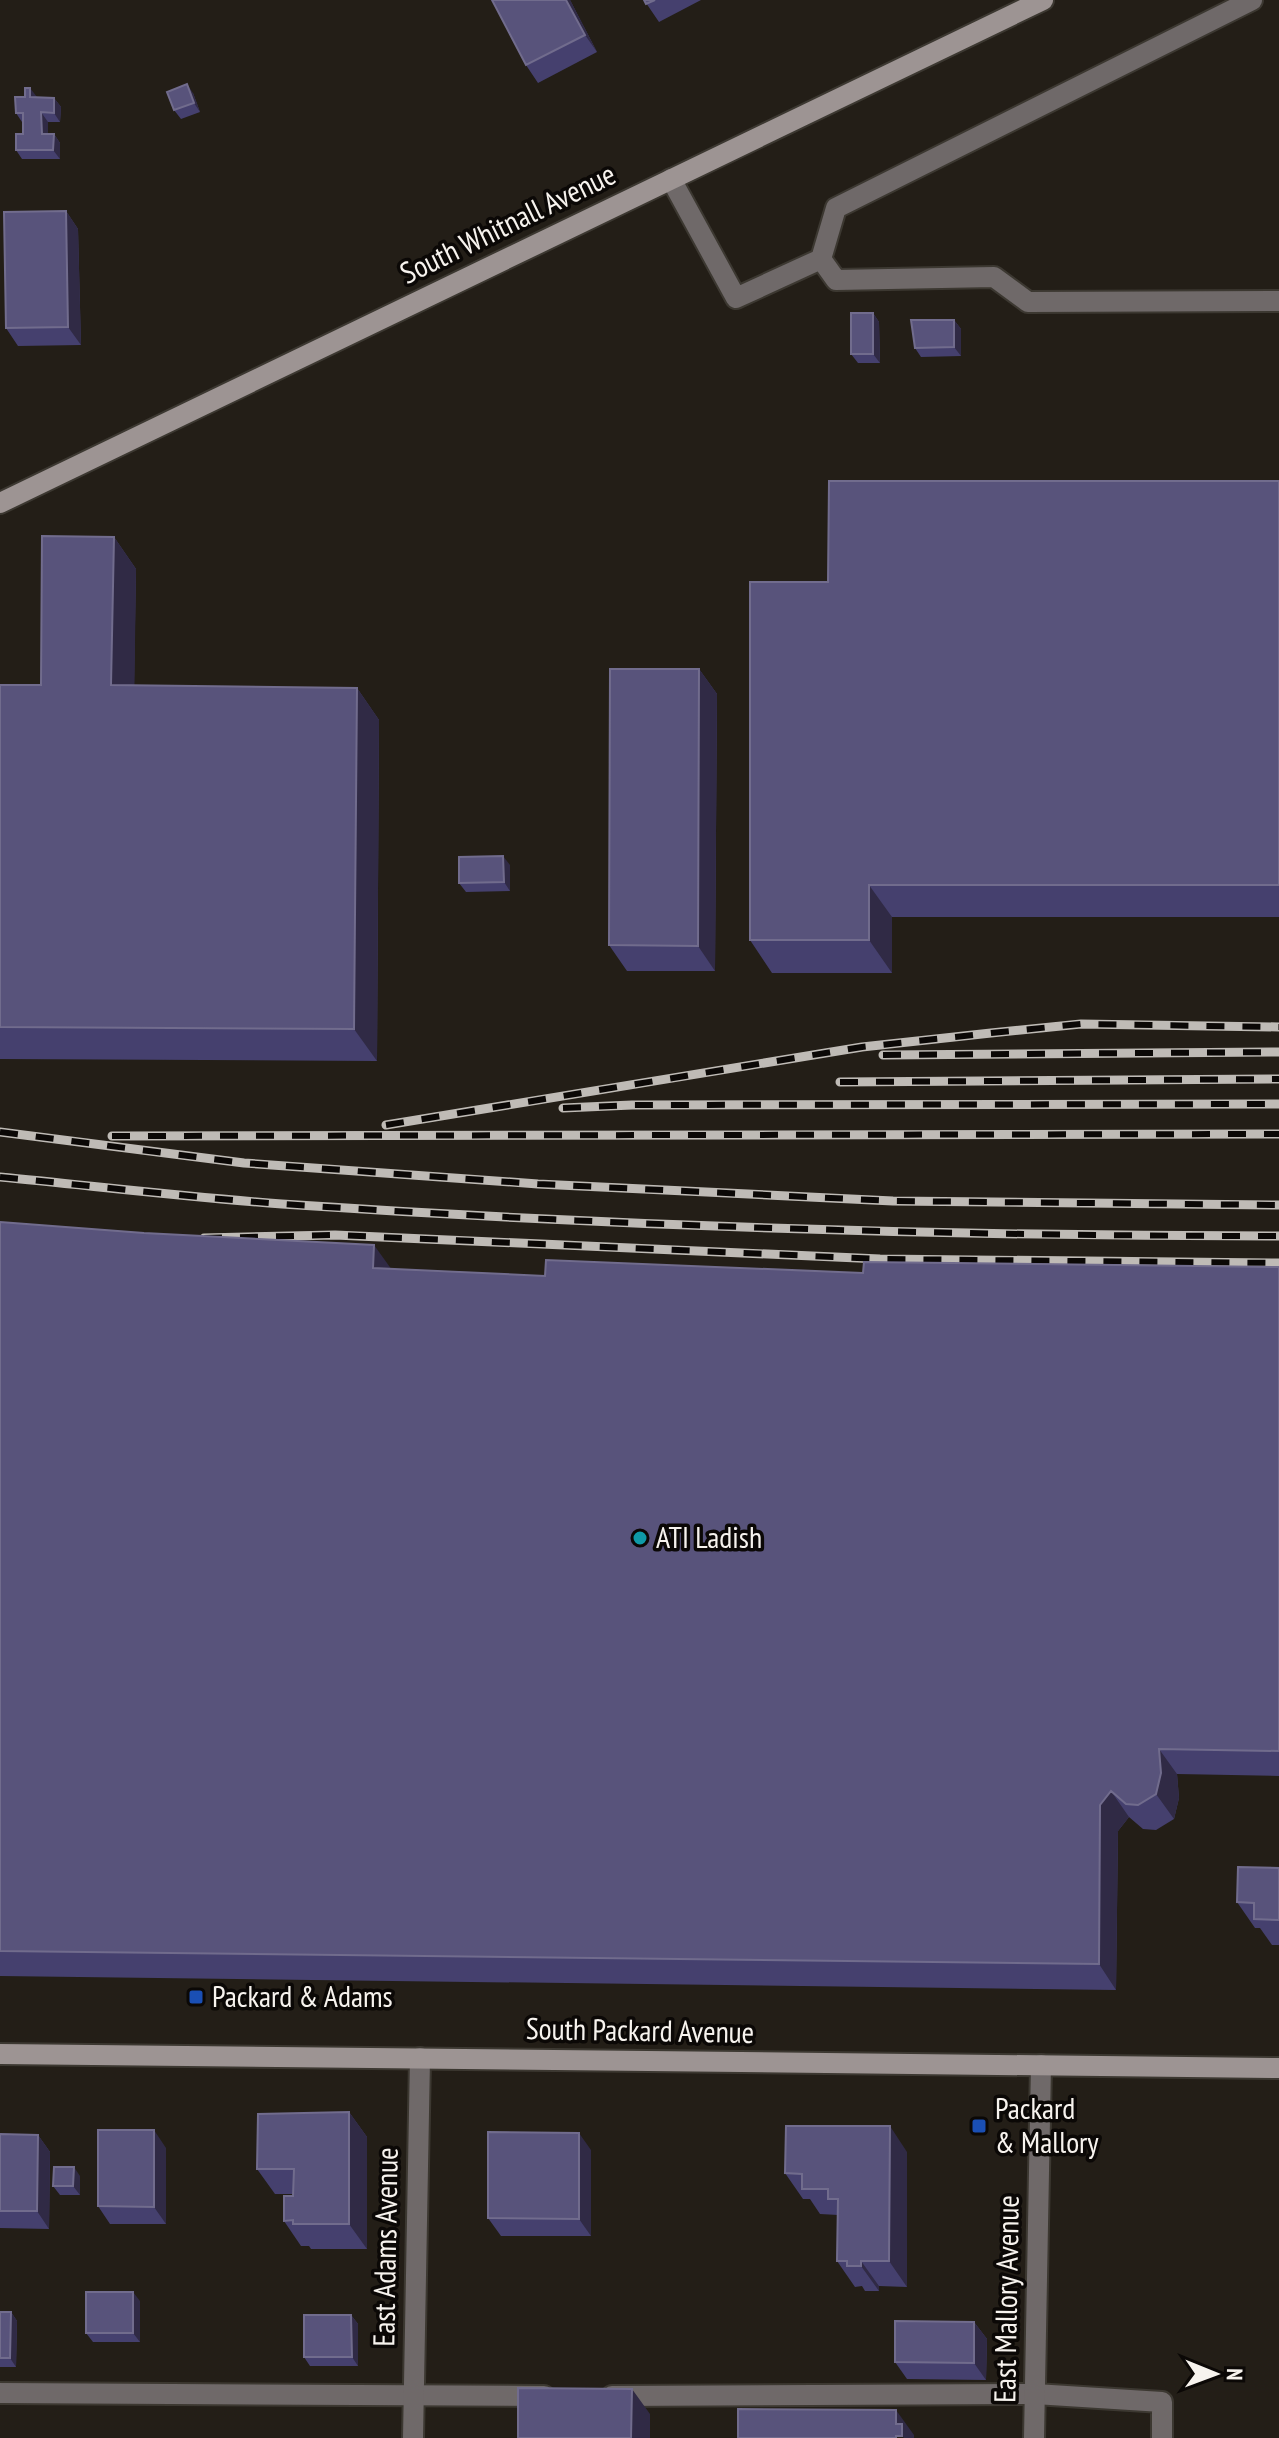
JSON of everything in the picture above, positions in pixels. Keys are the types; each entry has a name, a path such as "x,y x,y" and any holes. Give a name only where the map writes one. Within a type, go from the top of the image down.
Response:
{"street":[{"name":"South Whitnall Avenue","path":"0,503 1043,0"},
{"path":"671,179 736,298 821,259 836,208 1252,0"},
{"path":"821,259 836,280 994,277 1028,302 1279,301"},
{"name":"South Packard Avenue","path":"0,2054 1279,2068"},
{"name":"East Adams Avenue","path":"413,2438 420,2058"},
{"name":"East Mallory Avenue","path":"1034,2438 1041,2065"},
{"path":"0,2393 578,2396 742,2402 1035,2394 1162,2402 1162,2438"}],"building":[{"path":"492,0 566,0 585,35 526,65"},
{"path":"187,84 194,103 174,110 167,92"},
{"path":"25,88 30,88 30,97 54,98 54,113 41,112 42,134 54,134 53,150 16,150 16,134 23,134 23,113 16,113 15,97 25,97"},
{"path":"66,211 68,327 6,328 4,212"},
{"path":"851,313 873,313 873,354 851,354"},
{"path":"911,320 954,320 954,347 915,348"},
{"path":"829,481 1279,481 1279,885 869,885 869,940 750,940 750,582 828,582"},
{"path":"42,536 114,537 111,685 357,688 354,1029 0,1027 0,685 41,685"},
{"path":"610,669 699,669 698,946 609,945"},
{"path":"503,856 504,882 459,883 459,857"},
{"name":"ATI Ladish","path":"0,1222 374,1245 373,1268 545,1276 546,1260 863,1273 864,1262 1279,1267 1279,1751 1159,1749 1161,1773 1156,1794 1138,1805 1126,1804 1111,1791 1100,1805 1099,1964 0,1951"},
{"path":"1238,1867 1279,1868 1279,1920 1254,1919 1254,1903 1237,1902"},
{"path":"349,2112 349,2224 293,2224 293,2220 284,2221 284,2196 293,2196 294,2169 257,2169 258,2114"},
{"path":"786,2126 890,2126 889,2261 861,2261 861,2266 847,2266 847,2261 837,2261 838,2199 828,2199 828,2189 802,2189 802,2174 785,2173"},
{"path":"98,2130 154,2130 154,2207 98,2206"},
{"path":"488,2132 579,2133 579,2219 488,2218"},
{"path":"0,2134 38,2135 37,2211 0,2211"},
{"path":"54,2167 74,2167 73,2186 53,2186"},
{"path":"86,2292 133,2292 133,2333 86,2333"},
{"path":"0,2312 11,2312 10,2358 0,2358"},
{"path":"304,2315 351,2315 352,2357 304,2357"},
{"path":"895,2321 974,2322 974,2363 895,2362"},
{"path":"518,2388 632,2389 631,2438 518,2438"},
{"path":"738,2409 896,2410 896,2424 902,2424 902,2436 738,2438"}],"railway":[{"path":"386,1125 862,1047 1081,1024 1279,1027"},
{"path":"883,1055 1279,1052"},
{"path":"840,1082 1279,1079"},
{"path":"563,1108 632,1105 1279,1104"},
{"path":"0,1132 244,1163 538,1184 893,1201 1279,1205"},
{"path":"112,1136 1279,1134"},
{"path":"0,1177 282,1204 656,1224 905,1232 1279,1236"},
{"path":"204,1238 335,1235 880,1259 1279,1263"}],"place":[{"name":"ATI Ladish","path":"640,1538"},
{"name":"Packard & Adams","path":"196,1997"},
{"name":"Packard & Mallory","path":"979,2126"}]}
